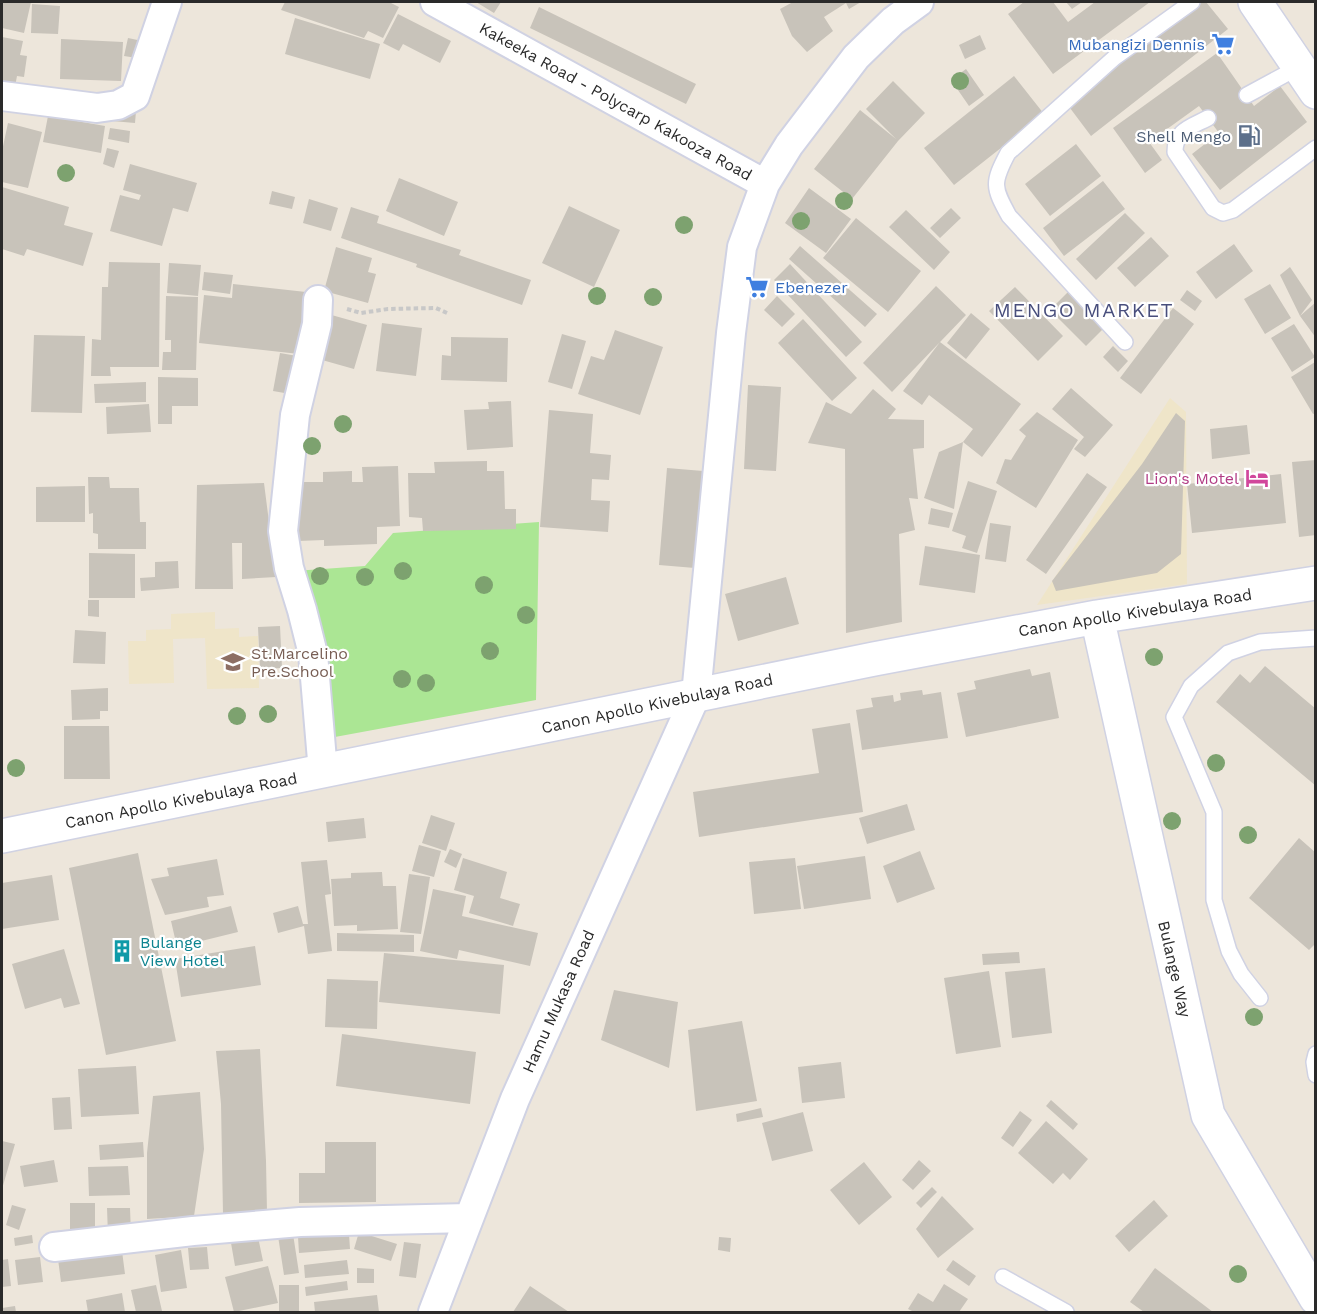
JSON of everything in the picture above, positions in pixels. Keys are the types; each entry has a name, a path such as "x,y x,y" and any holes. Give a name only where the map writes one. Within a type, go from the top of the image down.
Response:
{"main road":[{"path":"1255,2 1307,80"},
{"name":"Canon Apollo Kivebulaya Road","path":"2,836 874,658 1097,617 1316,583"},
{"name":"Bulange Way","path":"1097,617 1208,1116 1316,1298"}],"street":[{"path":"2,96 97,108 118,105 135,96 167,2"},
{"name":"Kakeeka Road - Polycarp Kakooza Road","path":"435,2 765,184"},
{"name":"Hamu Mukasa Road","path":"433,1312 515,1099 696,695 731,333 742,247 765,184 789,145 856,57 893,21 919,2"},
{"path":"318,300 317,324 295,415 283,531 289,568 313,654 323,772"},
{"path":"54,1247 193,1231 300,1222 468,1218"}],"lane":[{"path":"1125,342 1009,216 997,195 998,172 1008,153 1114,58 1192,2"},
{"path":"1246,95 1307,80"},
{"path":"1208,118 1183,131 1175,141 1175,152 1213,208 1223,213 1233,210 1316,148"},
{"path":"1260,998 1241,975 1229,951 1214,900 1214,812 1174,717 1191,686 1228,653 1260,642 1316,638"},
{"path":"1316,1054 1314,1062 1316,1075"},
{"path":"1003,1277 1066,1312"}],"path":[{"path":"318,300 361,313 388,309 436,308 447,313"}],"shaded area":[{"path":"1170,398 1186,412 1187,584 1037,605"},
{"name":"St.Marcelino Pre.School","path":"215,612 215,629 239,628 239,637 258,636 259,688 207,689 205,638 173,639 174,683 129,684 128,641 146,641 146,630 171,629 171,614"}],"green space":[{"path":"539,522 536,700 324,739 294,571 365,566 393,533"}],"building":[{"path":"2,2 31,2 24,33 2,28"},
{"path":"285,2 389,2 399,7 383,38 368,31 364,38 281,10"},
{"path":"476,2 501,2 494,13"},
{"path":"793,2 861,2 849,9 846,3 824,17 833,31 807,52 792,36 780,9"},
{"path":"1024,2 1053,2 1068,22 1095,2 1150,2 1053,74 1008,14"},
{"path":"1066,2 1082,2 1072,9"},
{"path":"1196,2 1206,2 1228,29 1091,136 1067,104"},
{"path":"32,4 60,6 58,34 31,33"},
{"path":"539,7 696,84 686,104 530,28"},
{"path":"398,14 451,41 440,63 403,44 399,51 383,43"},
{"path":"295,18 380,44 370,79 285,54"},
{"path":"980,35 986,49 965,59 959,45"},
{"path":"2,37 23,41 20,55 27,56 24,77 17,76 13,97 2,95"},
{"path":"128,38 147,42 143,59 124,56"},
{"path":"61,39 123,42 121,81 60,79"},
{"path":"1217,53 1254,106 1280,86 1307,122 1220,190 1192,154 1219,133 1199,106 1149,142 1162,160 1145,173 1113,128"},
{"path":"966,69 984,95 969,106 951,80"},
{"path":"1014,76 1044,114 954,185 924,148"},
{"path":"893,81 925,113 898,141 852,199 814,169 860,110 896,139 866,109"},
{"path":"112,109 136,111 135,123 112,121"},
{"path":"48,116 105,126 101,153 43,142"},
{"path":"8,123 42,132 28,188 2,182 2,151"},
{"path":"110,128 130,131 129,143 108,139"},
{"path":"1076,144 1101,176 1050,216 1025,184"},
{"path":"107,148 119,151 114,168 103,164"},
{"path":"130,164 197,183 188,212 173,208 162,246 110,231 120,195 139,200 141,195 123,190"},
{"path":"399,178 458,202 444,236 386,211"},
{"path":"1103,181 1125,209 1064,256 1043,228"},
{"path":"2,187 69,207 64,225 93,233 83,266 27,249 24,256 2,249"},
{"path":"809,188 851,219 826,253 785,223"},
{"path":"272,191 295,197 292,209 269,204"},
{"path":"309,199 338,208 331,231 303,223"},
{"path":"569,206 620,230 594,287 542,263"},
{"path":"351,207 379,216 377,223 461,250 459,255 531,280 522,305 416,267 417,264 341,238"},
{"path":"951,208 961,218 940,238 930,228"},
{"path":"906,210 950,252 934,270 889,227"},
{"path":"1125,213 1145,233 1096,280 1076,259"},
{"path":"856,218 921,271 888,312 823,258"},
{"path":"1151,237 1169,256 1135,287 1117,268"},
{"path":"1234,244 1253,271 1216,299 1196,272"},
{"path":"800,246 877,314 865,327 789,259"},
{"path":"336,247 372,258 368,272 376,274 368,303 324,291"},
{"path":"109,262 160,263 159,367 110,367 111,376 91,376 92,339 101,340 102,287 108,287"},
{"path":"169,263 201,265 198,296 167,293"},
{"path":"790,264 862,342 846,357 774,280"},
{"path":"1290,267 1312,300 1300,316 1280,275"},
{"path":"204,272 233,275 230,294 202,290"},
{"path":"233,284 306,292 299,354 199,343 204,295 232,298"},
{"path":"1270,284 1291,318 1265,334 1244,299"},
{"path":"936,286 966,315 892,392 863,363"},
{"path":"1015,287 1063,336 1038,361 989,311"},
{"path":"1071,289 1107,325 1086,346 1050,310"},
{"path":"1187,290 1202,301 1195,311 1180,300"},
{"path":"166,296 198,297 196,370 162,370 163,352 171,352 171,340 165,340"},
{"path":"777,296 795,314 782,327 764,310"},
{"path":"1316,302 1316,338 1300,316"},
{"path":"1173,308 1194,324 1141,394 1120,378"},
{"path":"971,313 990,329 966,359 947,343"},
{"path":"328,314 367,325 354,369 315,358"},
{"path":"803,319 857,378 832,401 778,343"},
{"path":"382,323 422,328 416,376 376,371"},
{"path":"1294,324 1315,357 1292,372 1271,338"},
{"path":"615,330 663,347 640,415 578,394 591,356 604,360"},
{"path":"562,334 586,341 572,389 548,382"},
{"path":"34,335 85,336 82,413 31,412"},
{"path":"451,337 508,338 507,382 441,380 442,355 451,356"},
{"path":"940,342 1021,404 982,457 963,442 973,429 929,395 922,405 903,391"},
{"path":"1113,346 1128,361 1118,372 1103,357"},
{"path":"280,353 303,357 296,395 273,391"},
{"path":"1315,362 1316,413 1313,414 1291,377"},
{"path":"158,377 198,378 198,406 172,406 172,424 158,424"},
{"path":"146,382 146,402 95,403 94,384"},
{"path":"748,385 781,387 776,471 744,469"},
{"path":"1071,388 1113,425 1085,457 1074,449 1084,437 1052,409"},
{"path":"873,389 896,409 888,419 924,420 924,448 913,449 918,499 909,498 915,530 899,534 902,622 846,633 845,449 808,443 826,402 851,414"},
{"path":"511,401 513,447 467,450 464,410 489,409 488,402"},
{"path":"149,404 151,432 107,434 106,407"},
{"path":"549,410 593,414 590,453 611,455 609,480 592,479 591,500 610,501 608,532 540,527"},
{"path":"1037,412 1078,440 1036,508 996,483 1005,459 1011,460 1026,436 1019,430"},
{"path":"1176,413 1185,421 1181,554 1157,573 1056,591 1052,581 1142,464"},
{"path":"1247,425 1250,454 1212,459 1210,429"},
{"path":"963,442 954,509 924,498 939,452"},
{"path":"1316,460 1316,535 1299,537 1292,462"},
{"path":"487,461 487,471 504,471 505,509 516,509 516,529 423,531 422,518 409,517 408,473 435,473 434,462"},
{"path":"398,466 400,526 377,527 377,544 324,546 324,540 298,541 298,482 323,482 323,472 352,471 352,482 363,482 362,467"},
{"path":"667,468 703,471 695,568 659,565"},
{"path":"1087,473 1107,487 1046,574 1026,560"},
{"path":"1281,474 1286,523 1192,533 1187,484"},
{"path":"88,477 109,477 110,488 139,488 140,522 146,522 146,549 98,549 98,534 93,533 93,513 89,514"},
{"path":"968,481 997,491 977,553 962,548 966,536 952,531"},
{"path":"264,483 276,577 242,579 242,543 232,543 233,589 195,589 197,485"},
{"path":"85,486 85,522 36,522 36,487"},
{"path":"931,508 953,513 949,528 928,524"},
{"path":"990,523 1011,526 1006,562 985,559"},
{"path":"925,546 980,555 975,593 919,585"},
{"path":"89,553 135,554 135,598 89,598"},
{"path":"178,561 179,588 141,591 140,578 155,577 155,562"},
{"path":"786,577 799,624 738,641 725,594"},
{"path":"88,600 99,600 99,617 88,616"},
{"path":"280,626 282,668 260,669 258,627"},
{"path":"75,630 106,632 105,664 73,663"},
{"path":"1265,666 1316,709 1316,786 1216,702 1240,674 1250,683"},
{"path":"1030,669 1032,676 1050,672 1059,718 966,737 957,693 976,689 974,681"},
{"path":"108,688 108,711 100,711 100,719 72,720 71,690"},
{"path":"922,690 923,695 941,692 948,738 862,750 856,710 873,707 871,698 893,695 894,702 901,700 900,693"},
{"path":"850,723 863,812 699,837 693,792 819,773 812,729"},
{"path":"64,726 109,726 110,779 64,779"},
{"path":"907,804 915,830 867,844 859,818"},
{"path":"431,815 455,823 446,851 422,843"},
{"path":"364,818 366,838 328,842 326,822"},
{"path":"1299,838 1316,853 1316,943 1309,950 1249,898"},
{"path":"419,845 441,851 434,877 412,871"},
{"path":"450,849 462,854 456,868 444,862"},
{"path":"920,851 935,889 897,903 883,866"},
{"name":"Bulange View Hotel","path":"138,853 176,1041 106,1055 69,868"},
{"path":"865,856 871,899 804,909 797,866"},
{"path":"463,858 507,872 500,898 520,904 513,926 469,913 474,896 454,890"},
{"path":"795,858 801,909 754,914 749,862"},
{"path":"217,859 224,895 207,897 209,907 165,915 151,879 169,876 167,868"},
{"path":"327,860 331,894 325,895 332,951 308,954 304,926 278,933 273,913 298,906 303,924 308,924 301,862"},
{"path":"382,872 383,886 396,886 398,929 357,931 357,925 334,926 331,879 351,878 351,873"},
{"path":"409,874 430,877 421,934 400,932"},
{"path":"52,875 59,920 2,929 2,883"},
{"path":"433,889 466,896 462,916 538,933 530,966 459,950 457,959 420,951"},
{"path":"231,906 238,932 177,947 171,921"},
{"path":"337,933 414,935 414,952 337,951"},
{"path":"255,946 261,985 181,997 175,959"},
{"path":"64,949 80,1004 64,1008 61,998 25,1009 12,964"},
{"path":"1019,952 1020,963 983,965 982,954"},
{"path":"384,953 504,965 500,1014 379,1002"},
{"path":"1045,968 1052,1033 1012,1038 1005,972"},
{"path":"989,971 1001,1047 956,1054 944,978"},
{"path":"327,979 378,981 377,1029 325,1027"},
{"path":"614,990 678,1002 669,1068 601,1040"},
{"path":"742,1021 757,1101 696,1111 688,1030"},
{"path":"342,1034 476,1052 470,1104 336,1086"},
{"path":"260,1049 267,1212 223,1214 221,1104 216,1051"},
{"path":"841,1062 845,1098 802,1103 798,1067"},
{"path":"136,1066 139,1114 81,1117 78,1069"},
{"path":"200,1092 204,1149 194,1216 147,1219 147,1153 153,1096"},
{"path":"70,1097 72,1129 54,1130 52,1098"},
{"path":"1051,1100 1078,1124 1073,1130 1046,1106"},
{"path":"761,1108 763,1117 737,1122 736,1114"},
{"path":"1020,1111 1032,1120 1013,1147 1001,1138"},
{"path":"803,1112 813,1151 772,1161 762,1123"},
{"path":"1046,1121 1088,1159 1070,1180 1063,1173 1053,1184 1018,1153"},
{"path":"2,1141 15,1144 2,1189"},
{"path":"143,1142 144,1157 100,1160 99,1145"},
{"path":"325,1142 376,1142 376,1202 299,1203 299,1173 325,1173"},
{"path":"54,1160 58,1182 24,1187 20,1166"},
{"path":"919,1160 931,1171 913,1190 902,1180"},
{"path":"864,1162 892,1197 859,1225 830,1190"},
{"path":"128,1166 130,1195 89,1196 88,1167"},
{"path":"932,1187 937,1192 921,1208 916,1203"},
{"path":"942,1196 974,1229 938,1258 916,1229"},
{"path":"1154,1200 1168,1216 1129,1252 1115,1236"},
{"path":"70,1203 95,1203 95,1231 70,1231"},
{"path":"12,1205 26,1209 19,1230 6,1225"},
{"path":"107,1208 130,1208 131,1234 108,1235"},
{"path":"359,1232 397,1244 391,1261 354,1249"},
{"path":"293,1234 299,1273 284,1275 278,1236"},
{"path":"349,1234 350,1249 299,1253 298,1237"},
{"path":"32,1235 33,1243 15,1246 14,1238"},
{"path":"258,1237 263,1261 235,1266 231,1243"},
{"path":"719,1237 731,1238 730,1252 718,1250"},
{"path":"404,1242 421,1244 416,1278 399,1276"},
{"path":"207,1247 209,1269 190,1270 188,1248"},
{"path":"181,1250 187,1288 161,1292 155,1255"},
{"path":"122,1251 125,1274 61,1282 58,1259"},
{"path":"40,1257 43,1282 18,1285 15,1260"},
{"path":"8,1259 11,1286 2,1287 2,1260"},
{"path":"347,1260 349,1274 305,1278 304,1265"},
{"path":"953,1260 976,1276 969,1286 946,1270"},
{"path":"268,1266 278,1303 234,1312 225,1277"},
{"path":"357,1268 374,1269 374,1283 357,1283"},
{"path":"1155,1268 1213,1312 1144,1312 1130,1302"},
{"path":"347,1281 348,1290 306,1296 305,1287"},
{"path":"944,1284 968,1299 959,1312 914,1312 908,1309 918,1293 933,1302"},
{"path":"156,1285 162,1311 136,1312 131,1290"},
{"path":"279,1285 299,1285 299,1312 279,1312"},
{"path":"530,1286 569,1312 513,1312"},
{"path":"122,1293 125,1312 88,1312 86,1300"},
{"path":"377,1295 379,1312 315,1312 314,1302"},
{"path":"15,1306 16,1312 2,1312 2,1308"}],"place":[{"name":"Mubangizi Dennis","path":"1223,44"},
{"name":"Shell Mengo","path":"1249,136"},
{"name":"Ebenezer","path":"757,287"},
{"name":"Lion's Motel","path":"1257,478"},
{"name":"St.Marcelino Pre.School","path":"233,662"},
{"name":"Bulange View Hotel","path":"122,951"}],"district":[{"name":"MENGO MARKET","path":"1084,310"}]}
